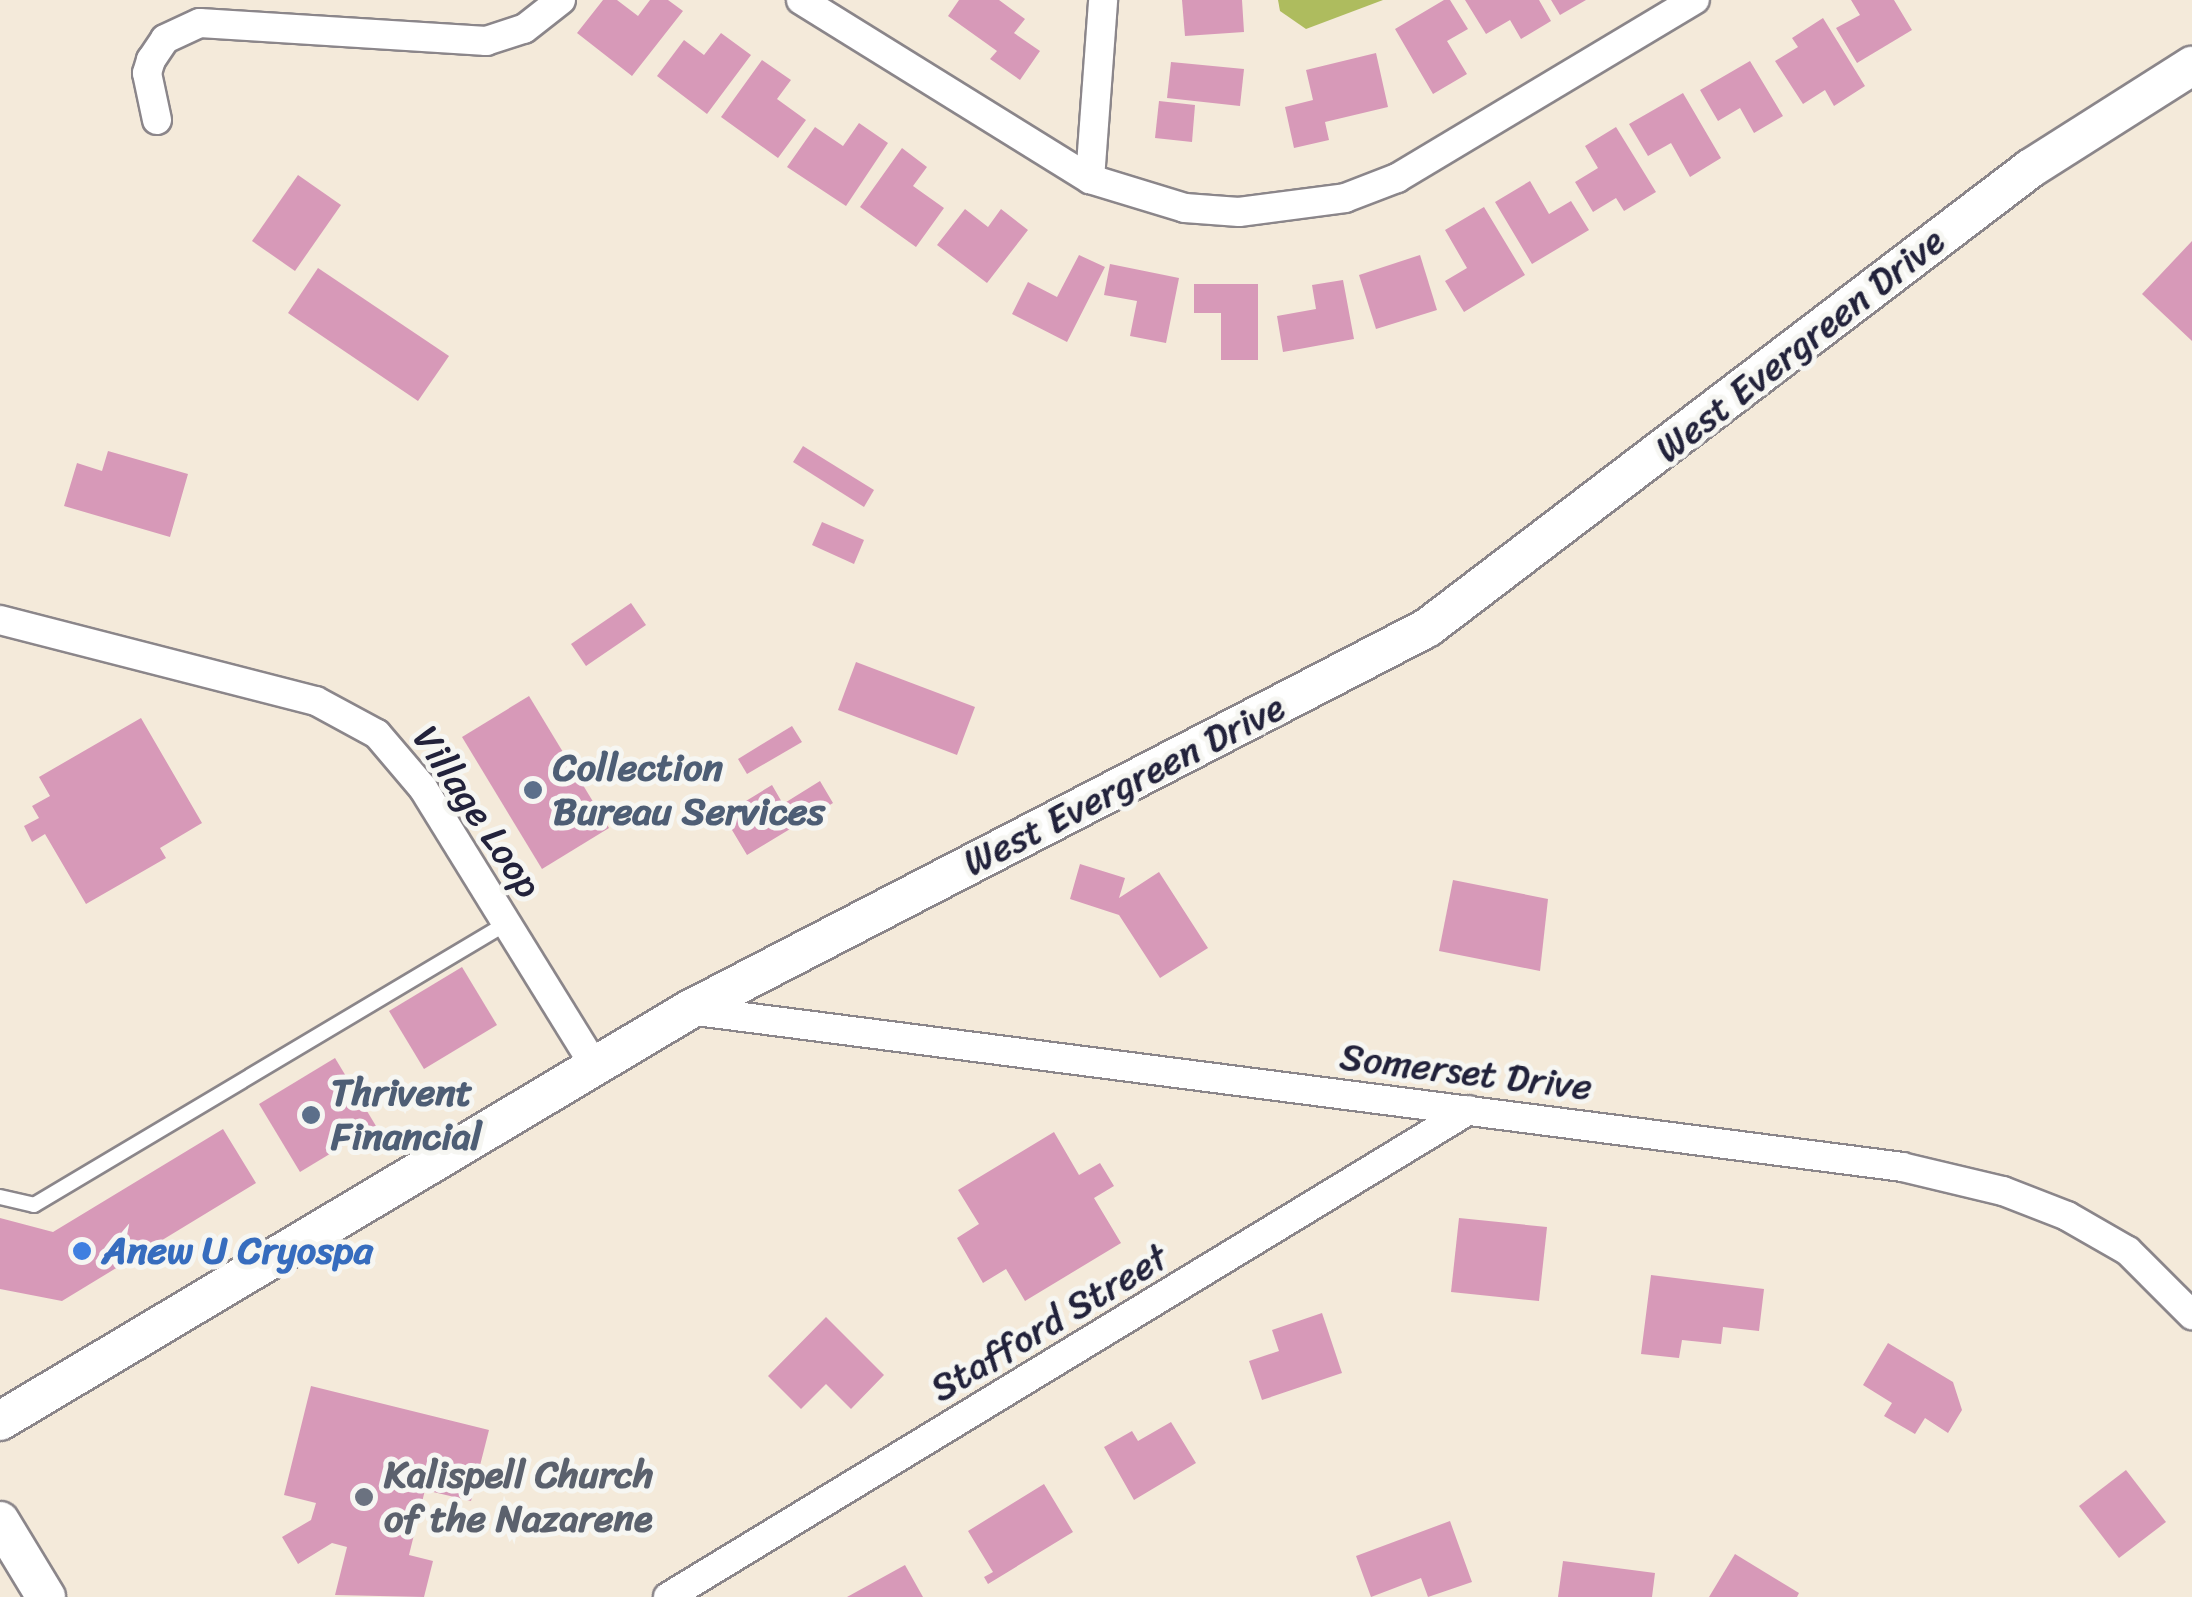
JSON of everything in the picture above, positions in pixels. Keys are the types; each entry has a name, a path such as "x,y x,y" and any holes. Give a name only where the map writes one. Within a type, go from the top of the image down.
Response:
{"street":[{"path":"157,120 147,73 151,60 166,39 200,23 486,42 524,29 561,0"},
{"path":"801,0 1090,179 1186,208 1240,212 1345,198 1397,178 1695,0"},
{"path":"1090,179 1103,0"},
{"name":"West Evergreen Drive","path":"0,1421 690,1010 1427,628 2030,168 2192,66"},
{"name":"Village Loop","path":"0,620 240,679 358,721 394,749 423,788 594,1066"},
{"name":"Somerset Drive","path":"690,1010 1468,1110 1969,1181 2098,1232 2155,1273 2192,1315"},
{"name":"Stafford Street","path":"668,1597 1468,1110"},
{"path":"0,1521 46,1597"}],"lane":[{"path":"0,1197 34,1205 507,924"}],"green space":[{"path":"1278,0 1383,0 1306,29 1280,11"}],"building":[{"path":"603,0 617,0 638,16 650,0 668,0 683,11 632,76 577,33"},
{"path":"959,0 999,0 1025,19 1014,33 1040,51 1020,80 990,59 997,51 948,16"},
{"path":"1182,0 1242,0 1244,32 1185,36"},
{"path":"1450,0 1468,29 1447,41 1467,74 1433,94 1395,29"},
{"path":"1465,0 1539,0 1551,21 1521,39 1510,20 1486,34"},
{"path":"1551,0 1586,0 1560,15"},
{"path":"1851,0 1894,0 1912,30 1857,63 1836,28 1860,15"},
{"path":"1823,18 1865,86 1834,106 1825,90 1803,104 1775,61 1798,47 1792,38"},
{"path":"721,33 751,55 707,114 657,76 684,40 704,55"},
{"path":"1376,53 1388,107 1325,122 1329,140 1294,148 1285,107 1313,100 1306,70"},
{"path":"762,60 791,80 777,99 806,120 778,158 721,117"},
{"path":"1750,61 1783,116 1754,133 1740,108 1718,121 1700,90"},
{"path":"1171,62 1244,69 1240,106 1167,98"},
{"path":"1683,93 1721,158 1690,177 1671,143 1648,156 1629,124"},
{"path":"1159,101 1195,105 1192,142 1155,138"},
{"path":"859,123 888,143 846,206 787,167 815,127 843,146"},
{"path":"1616,127 1656,192 1624,211 1616,198 1593,212 1575,182 1598,168 1585,146"},
{"path":"902,148 927,167 913,186 944,208 916,247 860,207"},
{"path":"298,175 341,205 295,271 252,241"},
{"path":"1530,181 1549,214 1571,201 1589,230 1532,264 1495,202"},
{"path":"1484,207 1525,275 1464,312 1445,281 1467,268 1445,230"},
{"path":"965,209 988,227 1001,209 1028,230 987,283 937,245"},
{"path":"2192,241 2192,341 2142,294"},
{"path":"1079,255 1105,267 1067,342 1012,314 1028,282 1057,297"},
{"path":"1420,255 1437,310 1376,329 1359,275"},
{"path":"1110,264 1179,278 1166,343 1130,336 1137,301 1104,295"},
{"path":"318,268 449,356 418,401 288,313"},
{"path":"1343,280 1354,339 1283,352 1277,316 1316,309 1312,285"},
{"path":"1194,284 1258,284 1258,360 1221,360 1221,313 1194,313"},
{"path":"803,446 874,490 864,507 793,462"},
{"path":"108,451 188,474 170,537 64,506 77,463 102,471"},
{"path":"822,522 864,540 854,564 812,545"},
{"path":"631,603 646,625 586,666 571,644"},
{"path":"856,662 975,707 957,755 838,710"},
{"path":"529,696 609,828 542,869 462,737"},
{"path":"141,718 202,823 160,848 166,858 86,904 45,834 32,842 24,826 39,818 32,806 50,796 39,777"},
{"path":"792,726 802,742 747,774 738,759"},
{"path":"820,781 833,803 747,855 723,815 772,785 783,804"},
{"path":"1080,864 1125,878 1119,898 1159,872 1208,948 1160,978 1119,915 1070,899"},
{"path":"1453,880 1548,899 1540,971 1439,951"},
{"path":"462,967 497,1025 424,1069 389,1011"},
{"path":"335,1058 376,1126 300,1172 259,1104"},
{"path":"223,1129 256,1183 62,1301 0,1289 0,1218 53,1232"},
{"path":"1054,1132 1079,1175 1100,1163 1114,1186 1094,1198 1121,1243 1025,1301 1006,1269 983,1283 957,1238 979,1224 958,1190"},
{"path":"1459,1218 1547,1227 1539,1301 1451,1292"},
{"path":"1651,1275 1764,1289 1759,1331 1723,1327 1721,1344 1682,1340 1679,1358 1641,1354"},
{"path":"1322,1313 1342,1373 1262,1400 1249,1361 1279,1351 1272,1330"},
{"path":"826,1317 884,1375 851,1409 826,1384 801,1409 768,1376"},
{"path":"1888,1343 1953,1382 1962,1410 1948,1433 1925,1418 1915,1434 1884,1416 1892,1403 1863,1385"},
{"path":"311,1386 489,1430 471,1501 425,1490 409,1555 433,1561 424,1597 335,1595 347,1547 332,1543 298,1564 282,1537 311,1520 316,1503 284,1495"},
{"path":"1171,1422 1196,1463 1134,1500 1104,1447 1132,1431 1138,1441"},
{"path":"2126,1470 2166,1522 2119,1558 2079,1506"},
{"path":"1044,1484 1073,1532 988,1584 984,1577 993,1572 968,1531"},
{"path":"1450,1521 1472,1582 1428,1597 1421,1578 1371,1597 1356,1556"},
{"path":"1735,1554 1799,1593 1797,1597 1709,1597"},
{"path":"1563,1561 1655,1573 1652,1597 1558,1597"},
{"path":"905,1565 923,1597 847,1597"}],"place":[{"name":"Collection Bureau Services","path":"533,790"},
{"name":"Thrivent Financial","path":"311,1115"},
{"name":"Anew U Cryospa","path":"82,1251"},
{"name":"Kalispell Church of the Nazarene","path":"364,1497"}]}
